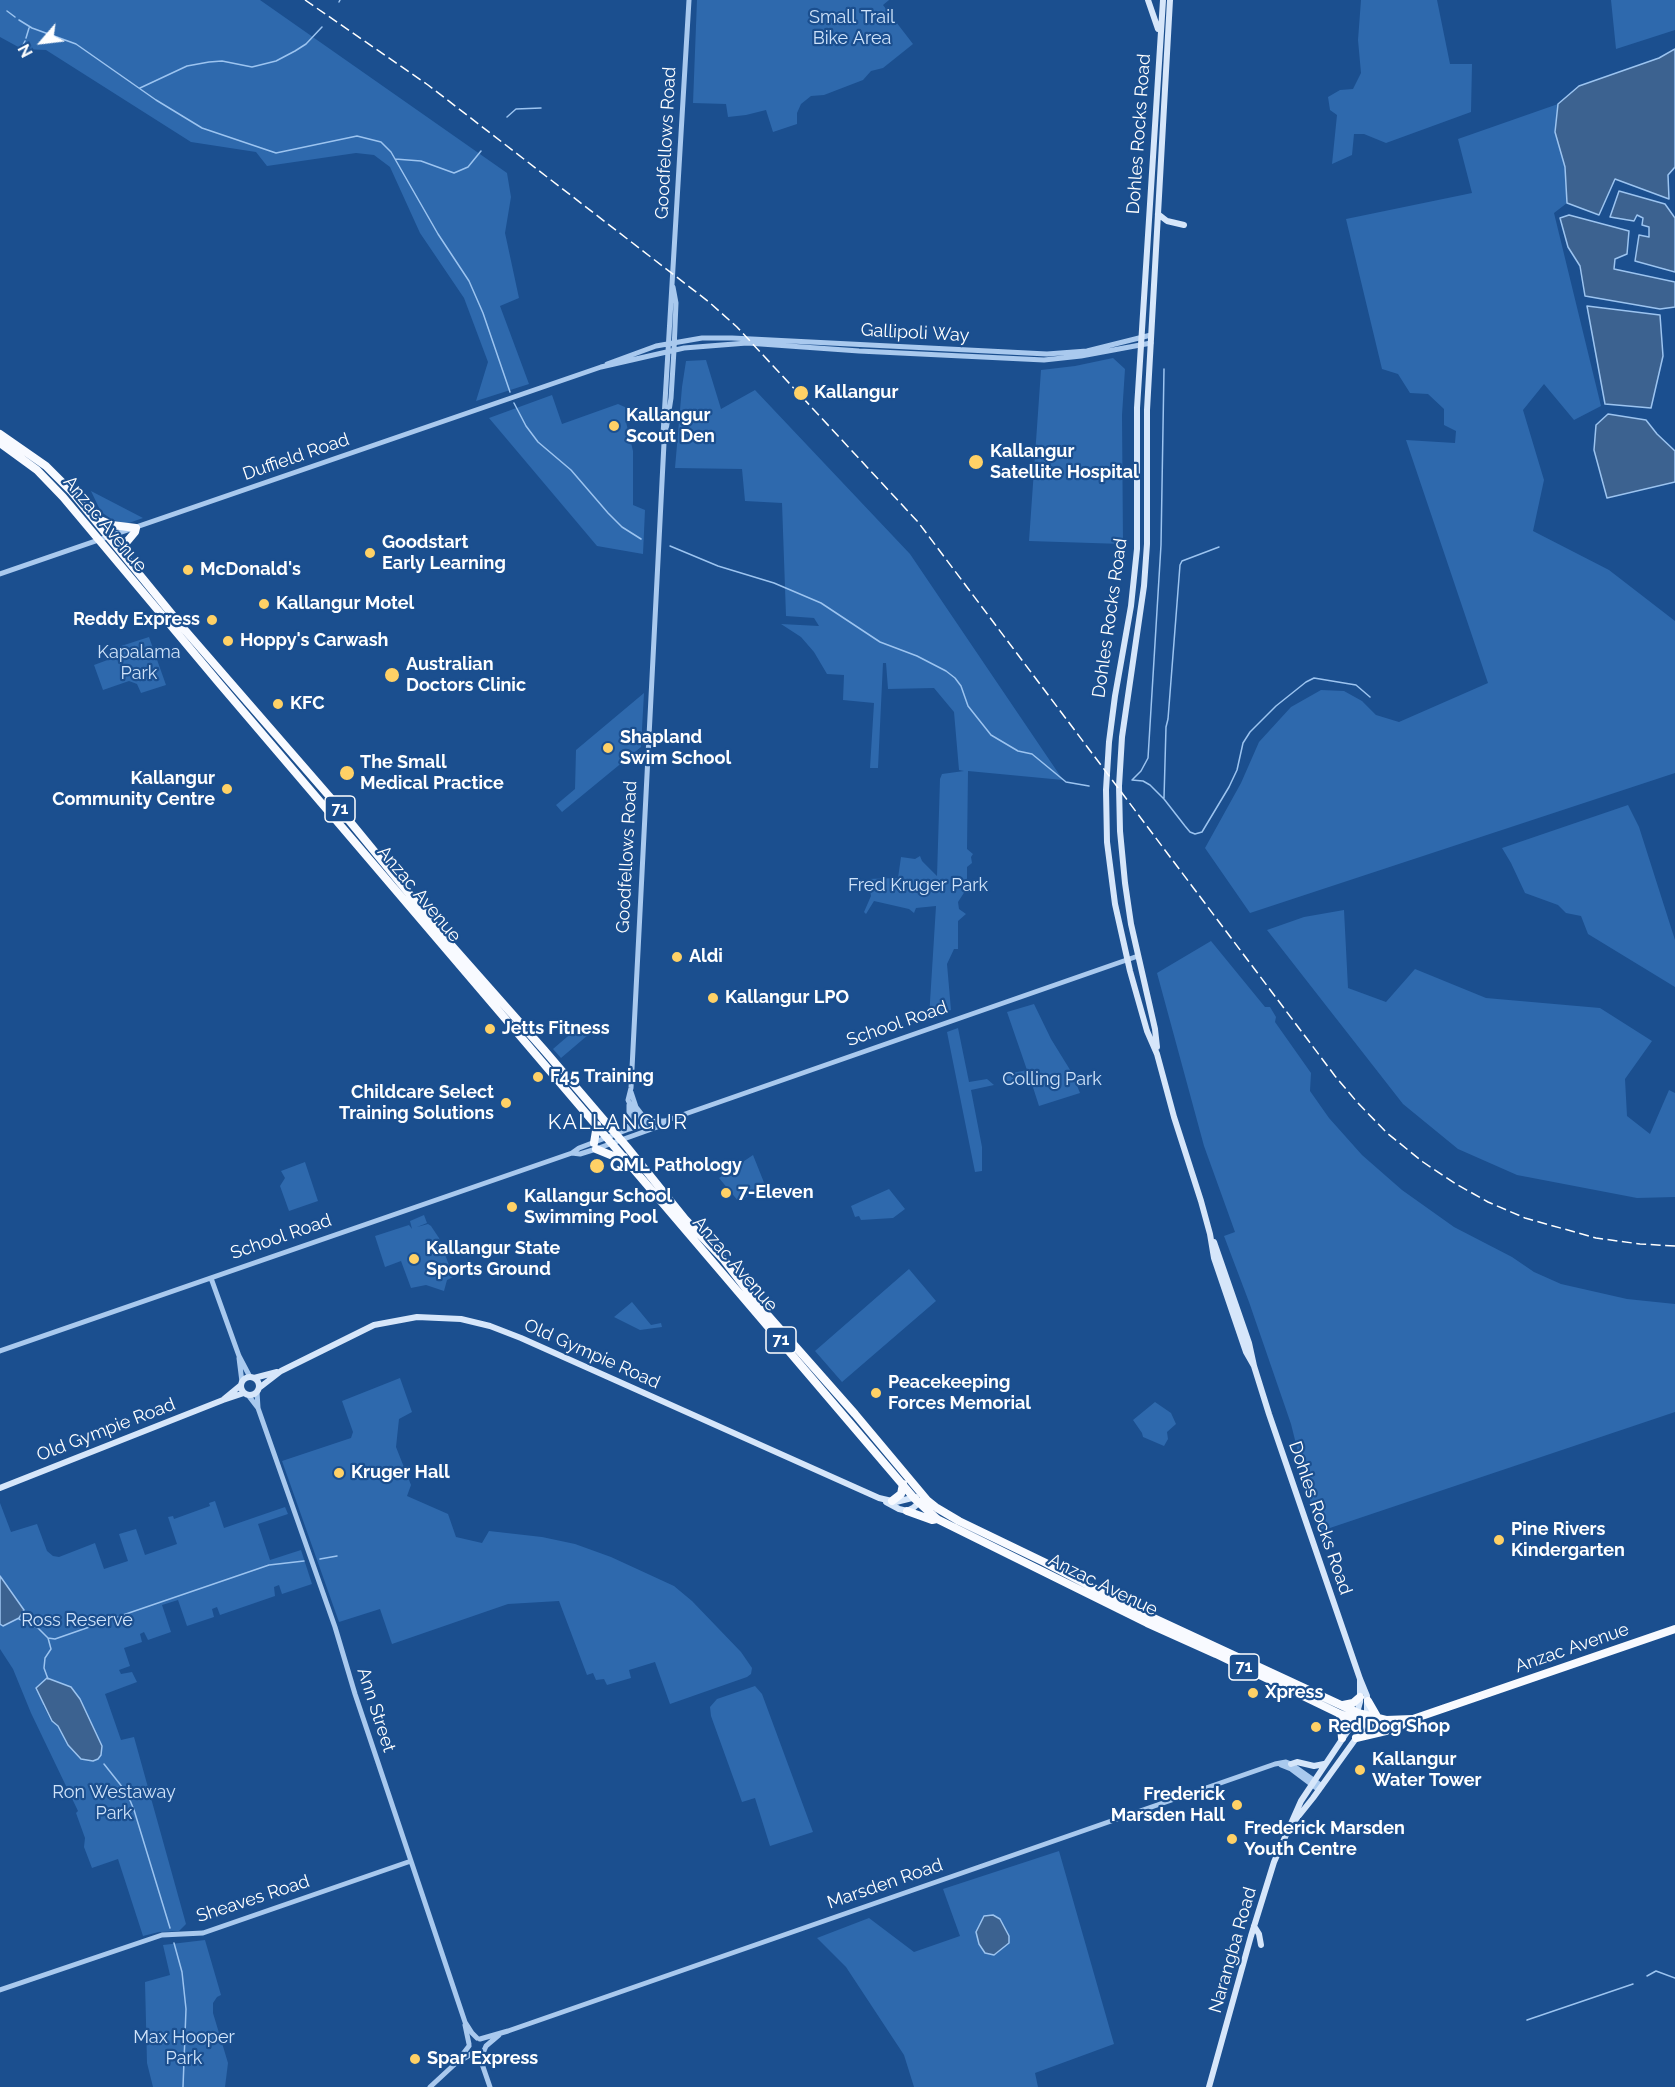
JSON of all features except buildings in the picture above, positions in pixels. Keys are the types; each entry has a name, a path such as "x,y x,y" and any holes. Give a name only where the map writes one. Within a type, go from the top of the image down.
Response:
{"highway":[{"name":"Anzac Avenue","path":"0,434 54,473 94,518 184,629 327,794 474,971 619,1137 667,1198 724,1260 756,1303 937,1519 1146,1623 1341,1709"},
{"name":"Anzac Avenue","path":"0,443 44,477 99,540 610,1141 834,1396 903,1484 920,1498 958,1521 1044,1562 1125,1605 1366,1720 1377,1728 1402,1725 1413,1719 1675,1629"},
{"path":"94,518 112,525 136,528 125,544 124,555"},
{"path":"597,1125 595,1146 618,1158 624,1157"},
{"path":"888,1500 901,1494 903,1484"},
{"path":"907,1511 932,1520 937,1519"},
{"path":"1342,1738 1341,1709 1353,1703 1364,1699 1379,1720"},
{"name":"Anzac Avenue","path":"1366,1720 1413,1719"},
{"path":"1356,1738 1384,1732 1389,1728"}],"main road":[{"path":"1148,0 1160,38"},
{"name":"Dohles Rocks Road","path":"1163,0 1141,341 1137,426 1137,549 1131,606 1112,712 1106,790 1107,842 1112,886 1127,960 1147,1031 1157,1054 1210,1234 1247,1335 1254,1366 1364,1686 1366,1720"},
{"name":"Dohles Rocks Road","path":"1157,1054 1155,1029 1138,956 1125,883 1119,786 1122,737 1146,566 1147,429 1170,0"},
{"path":"1158,214 1167,221 1184,225"},
{"name":"Old Gympie Road","path":"252,1378 280,1371 350,1336 382,1323 426,1317 468,1320 521,1338 888,1500 888,1504 907,1511"},
{"name":"Old Gympie Road","path":"258,1390 280,1371"},
{"path":"252,1378 258,1382 258,1390 253,1395 246,1394 241,1383 252,1378"},
{"name":"Old Gympie Road","path":"223,1400 241,1383"},
{"name":"Old Gympie Road","path":"0,1488 223,1400 246,1394"},
{"path":"888,1500 901,1502 920,1498"},
{"path":"907,1511 920,1498"},
{"name":"Dohles Rocks Road","path":"1357,1717 1364,1699"},
{"name":"Narangba Road","path":"1293,1823 1295,1812 1313,1782 1357,1717"},
{"name":"Narangba Road","path":"1209,2087 1274,1862 1293,1823 1356,1738 1366,1720"},
{"path":"1292,1764 1297,1762 1314,1766 1324,1764"},
{"path":"1254,1926 1259,1934 1261,1945"}],"street":[{"name":"Goodfellows Road","path":"664,443 667,351 673,287 689,0"},
{"name":"Goodfellows Road","path":"629,1129 628,1100 631,1092 664,443 675,350 676,303 673,287"},
{"name":"Gallipoli Way","path":"675,342 722,338 1047,354 1076,352 1151,339"},
{"name":"Gallipoli Way","path":"675,350 702,345 747,343 848,351 1044,360 1081,357 1141,341"},
{"name":"Duffield Road","path":"0,574 601,367 633,353 675,342"},
{"name":"Duffield Road","path":"601,367 675,350"},
{"name":"School Road","path":"0,1351 572,1153 580,1154 648,1126 1138,956"},
{"path":"631,1092 636,1107 648,1126"},
{"path":"629,1105 648,1126"},
{"name":"School Road","path":"619,1137 629,1129 648,1126"},
{"path":"211,1278 239,1356 252,1378"},
{"path":"239,1356 241,1383"},
{"name":"Ann Street","path":"258,1390 258,1408 335,1628 465,2022 469,2045"},
{"name":"Ann Street","path":"246,1394 258,1408"},
{"name":"Marsden Road","path":"479,2038 500,2034 1280,1764 1286,1762 1292,1764"},
{"path":"1280,1764 1313,1782"},
{"path":"1292,1764 1320,1788"},
{"name":"Sheaves Road","path":"0,1990 162,1935 203,1933 411,1861"},
{"name":"Ann Street","path":"465,2022 472,2033 479,2038"},
{"name":"Marsden Road","path":"485,2048 500,2034"},
{"path":"430,2087 456,2063 472,2040 479,2038 485,2048 490,2087"},
{"path":"469,2045 487,2076"},
{"path":"456,2063 474,2054 481,2054 485,2048"}],"green space":[{"path":"0,0 260,0 507,173 511,197 505,233 519,298 500,306 529,384 476,401 488,362 464,298 420,233 390,167 374,155 356,153 267,166 256,152 191,142 46,50 22,49 0,37"},
{"name":"Small Trail Bike Area","path":"697,0 889,0 883,5 913,44 883,68 871,71 863,80 824,95 811,96 801,104 797,113 797,124 773,132 766,110 728,117 726,104 693,103"},
{"path":"1361,0 1437,0 1450,64 1472,64 1471,112 1386,143 1364,134 1354,134 1352,155 1332,164 1337,115 1330,110 1328,97 1340,90 1353,89 1361,73 1358,40"},
{"path":"1611,0 1675,0 1675,30 1616,49"},
{"path":"1558,104 1555,132 1565,167 1567,203 1554,213 1601,406 1574,420 1544,384 1523,410 1544,480 1533,531 1609,570 1675,621 1675,773 1250,913 1205,848 1241,783 1259,742 1291,707 1321,690 1344,691 1362,701 1376,715 1399,722 1488,683 1406,440 1455,443 1456,431 1444,425 1444,409 1428,394 1410,393 1398,374 1382,369 1346,219 1472,193 1458,139"},
{"path":"1113,358 1125,369 1122,415 1123,544 1029,541 1041,370"},
{"name":"Fred Kruger Park","path":"706,360 721,409 755,390 910,554 1063,780 968,771 967,849 973,854 972,863 967,867 967,888 958,902 959,909 966,914 958,921 958,949 954,949 947,964 951,1010 929,1018 936,906 916,908 914,913 909,909 874,901 866,914 864,912 871,896 868,879 898,878 901,857 915,859 920,856 937,876 940,779 942,774 964,771 959,770 954,712 934,688 888,689 886,663 883,663 878,768 870,768 874,703 843,700 844,675 827,674 814,652 801,637 781,624 819,626 814,618 786,616 782,503 745,501 742,469 675,468 686,361"},
{"path":"552,395 562,424 618,404 627,408 626,422 633,451 633,505 645,510 643,554 597,546 489,418"},
{"path":"91,491 143,518 126,524 113,520 101,512"},
{"name":"Kapalama Park","path":"149,637 166,685 141,693 137,684 129,681 103,690 94,665 121,655 118,647"},
{"name":"Shapland Swim School","path":"644,693 641,747 562,812 556,805 575,789 576,750"},
{"path":"1628,805 1639,827 1675,940 1675,987 1588,934 1581,916 1566,913 1558,905 1525,893 1502,848"},
{"path":"1344,910 1348,988 1386,1002 1415,969 1486,998 1600,1008 1652,1041 1625,1079 1627,1116 1650,1134 1669,1090 1675,1093 1675,1197 1637,1198 1517,1175 1458,1149 1403,1104 1267,930 1304,917"},
{"path":"1211,941 1265,1007 1270,1007 1276,1017 1275,1022 1311,1073 1310,1091 1329,1118 1362,1155 1402,1190 1454,1227 1512,1257 1534,1272 1561,1284 1627,1299 1675,1304 1675,1412 1318,1532 1291,1424 1224,1236 1235,1232 1204,1146 1157,973"},
{"name":"Colling Park","path":"1034,1004 1051,1039 1072,1073 1080,1093 1039,1106 1030,1078 1004,1082 1003,1075 1027,1070 1007,1012"},
{"path":"582,1024 588,1035 561,1058 553,1049"},
{"path":"958,1028 969,1082 987,1079 994,1085 971,1090 982,1147 982,1171 975,1172 947,1032"},
{"path":"753,1155 765,1185 739,1202 719,1178"},
{"path":"305,1162 318,1201 289,1211 280,1186 285,1178 281,1171"},
{"path":"889,1189 905,1209 893,1218 861,1220 859,1216 855,1217 851,1206"},
{"name":"Kallangur State Sports Ground","path":"424,1215 427,1223 417,1227 428,1224 431,1226 439,1238 450,1268 454,1270 453,1277 447,1280 444,1291 426,1285 411,1288 401,1261 385,1267 375,1236 409,1225 412,1229 410,1221"},
{"path":"909,1269 936,1301 842,1382 815,1351"},
{"path":"632,1302 651,1325 661,1323 662,1327 640,1330 614,1317"},
{"path":"400,1378 412,1412 399,1419 396,1447 411,1485 407,1496 448,1514 456,1537 482,1543 489,1531 542,1537 575,1544 611,1557 674,1586 692,1601 741,1652 752,1668 751,1674 670,1704 655,1662 629,1670 631,1678 607,1685 604,1679 596,1680 593,1673 587,1675 559,1601 508,1604 392,1644 380,1609 339,1622 282,1461 351,1438 353,1432 342,1401"},
{"path":"1155,1402 1171,1413 1176,1424 1167,1432 1168,1439 1164,1446 1143,1437 1133,1420"},
{"name":"Ross Reserve","path":"215,1501 224,1528 285,1507 288,1514 258,1524 270,1560 301,1550 312,1584 282,1594 279,1585 274,1587 275,1596 220,1615 217,1607 212,1609 214,1617 187,1626 178,1600 162,1605 171,1632 148,1640 144,1632 140,1634 142,1642 124,1648 130,1666 119,1670 121,1674 132,1672 137,1682 105,1694 121,1740 134,1737 186,1924 179,1931 143,1936 118,1859 92,1868 84,1847 85,1838 76,1813 78,1811 31,1713 13,1669 0,1649 0,1624 3,1626 24,1610 0,1576 0,1503 11,1532 37,1524 47,1551 59,1557 95,1543 104,1569 128,1561 119,1534 136,1529 145,1555 177,1544 168,1517 173,1516 174,1519 210,1506 209,1503","holes":["80,1699 102,1746 81,1759 68,1745 58,1726 51,1721 43,1705"]},
{"path":"755,1686 762,1694 813,1832 770,1846 755,1798 742,1802 711,1716 710,1707 717,1699"},
{"path":"1059,1851 1114,2044 1035,2073 1038,2087 914,2087 904,2055 846,1967 817,1938 869,1918 914,1952 960,1936 943,1889"},
{"name":"Max Hooper Park","path":"205,1940 221,1995 213,2003 213,2013 228,2063 225,2087 153,2087 147,2063 145,1982 170,1975 163,1945"}],"shaded area":[{"path":"1675,49 1675,167 1668,175 1669,199 1615,179 1599,215 1567,203 1565,167 1555,132 1558,104 1579,86 1659,58"},
{"path":"1619,191 1665,204 1675,218 1675,272 1635,261 1639,235 1649,237 1649,227 1642,225 1643,218 1637,215 1634,221 1610,217"},
{"path":"1569,215 1629,231 1627,254 1615,259 1614,269 1675,282 1675,307 1660,309 1585,296 1580,266 1568,247 1560,218"},
{"path":"1587,306 1660,315 1663,356 1651,408 1605,404"},
{"path":"1608,414 1646,420 1675,451 1675,482 1607,498 1594,450 1596,425"},
{"path":"0,1576 24,1610 19,1618 3,1626 0,1624"},
{"path":"47,1678 71,1687 80,1699 102,1746 98,1759 93,1761 81,1759 68,1745 58,1726 52,1721 36,1688"},
{"path":"993,1915 1000,1919 1009,1936 1009,1943 994,1955 985,1953 979,1944 976,1932 984,1916"}],"waterway":[{"path":"7,11 15,17"},
{"path":"19,20 32,28 76,44 156,100 202,128 276,153 357,136 381,142 391,152 438,234 469,281 483,313 510,392"},
{"path":"140,88 187,66 222,61 252,67 276,61 306,44 322,27"},
{"path":"26,38 29,28"},
{"path":"22,47 25,41"},
{"path":"507,117 516,109 541,108"},
{"path":"395,159 421,161 454,173 468,167 481,151"},
{"path":"1132,780 1141,771 1148,758 1161,545 1164,369"},
{"path":"514,403 526,426 538,442 571,470 622,527 641,539"},
{"path":"670,546 718,566 774,583 821,603 880,642 917,656 946,671 961,686 968,706 991,735 1018,751 1032,754 1066,782 1089,786"},
{"path":"1164,798 1166,727 1180,565 1182,561 1219,547"},
{"path":"1132,780 1143,781 1150,785 1190,832 1195,834 1202,832 1237,770 1243,743 1250,732 1276,706 1314,678 1356,685 1370,697"},
{"path":"320,1559 337,1556"},
{"path":"120,1616 269,1565 304,1561"},
{"path":"48,1638 55,1639 118,1617"},
{"path":"19,1619 38,1628 48,1638 51,1649 45,1658 44,1668 48,1679"},
{"path":"104,1764 127,1793 134,1810 170,1928"},
{"path":"174,1943 182,1972 186,2009 183,2087"},
{"path":"1647,1976 1656,1971 1675,1978"},
{"path":"1527,2020 1633,1984"}],"railway":[{"path":"305,0 428,85 709,302 737,327 918,522 1335,1076 1387,1133 1423,1162 1456,1184 1488,1202 1525,1218 1596,1238 1675,1246"}],"place":[{"name":"Kallangur","path":"801,393"},
{"name":"Kallangur Scout Den","path":"614,426"},
{"name":"Kallangur Satellite Hospital","path":"976,462"},
{"name":"Goodstart Early Learning","path":"370,553"},
{"name":"McDonald's","path":"188,570"},
{"name":"Kallangur Motel","path":"264,604"},
{"name":"Reddy Express","path":"212,620"},
{"name":"Hoppy's Carwash","path":"228,641"},
{"name":"Australian Doctors Clinic","path":"392,675"},
{"name":"KFC","path":"278,704"},
{"name":"Shapland Swim School","path":"608,748"},
{"name":"The Small Medical Practice","path":"347,773"},
{"name":"Kallangur Community Centre","path":"227,789"},
{"name":"Aldi","path":"677,957"},
{"name":"Kallangur LPO","path":"713,998"},
{"name":"Jetts Fitness","path":"490,1029"},
{"name":"F45 Training","path":"538,1077"},
{"name":"Childcare Select Training Solutions","path":"506,1103"},
{"name":"QML Pathology","path":"597,1166"},
{"name":"7-Eleven","path":"726,1193"},
{"name":"Kallangur School Swimming Pool","path":"512,1207"},
{"name":"Kallangur State Sports Ground","path":"414,1259"},
{"name":"Peacekeeping Forces Memorial","path":"876,1393"},
{"name":"Kruger Hall","path":"339,1473"},
{"name":"Pine Rivers Kindergarten","path":"1499,1540"},
{"name":"Xpress","path":"1253,1693"},
{"name":"Red Dog Shop","path":"1316,1727"},
{"name":"Kallangur Water Tower","path":"1360,1770"},
{"name":"Frederick Marsden Hall","path":"1237,1805"},
{"name":"Frederick Marsden Youth Centre","path":"1232,1839"},
{"name":"Spar Express","path":"415,2059"}],"district":[{"name":"KALLANGUR","path":"618,1123"}],"park label":[{"name":"Ron Westaway Park","path":"114,1803"}]}
